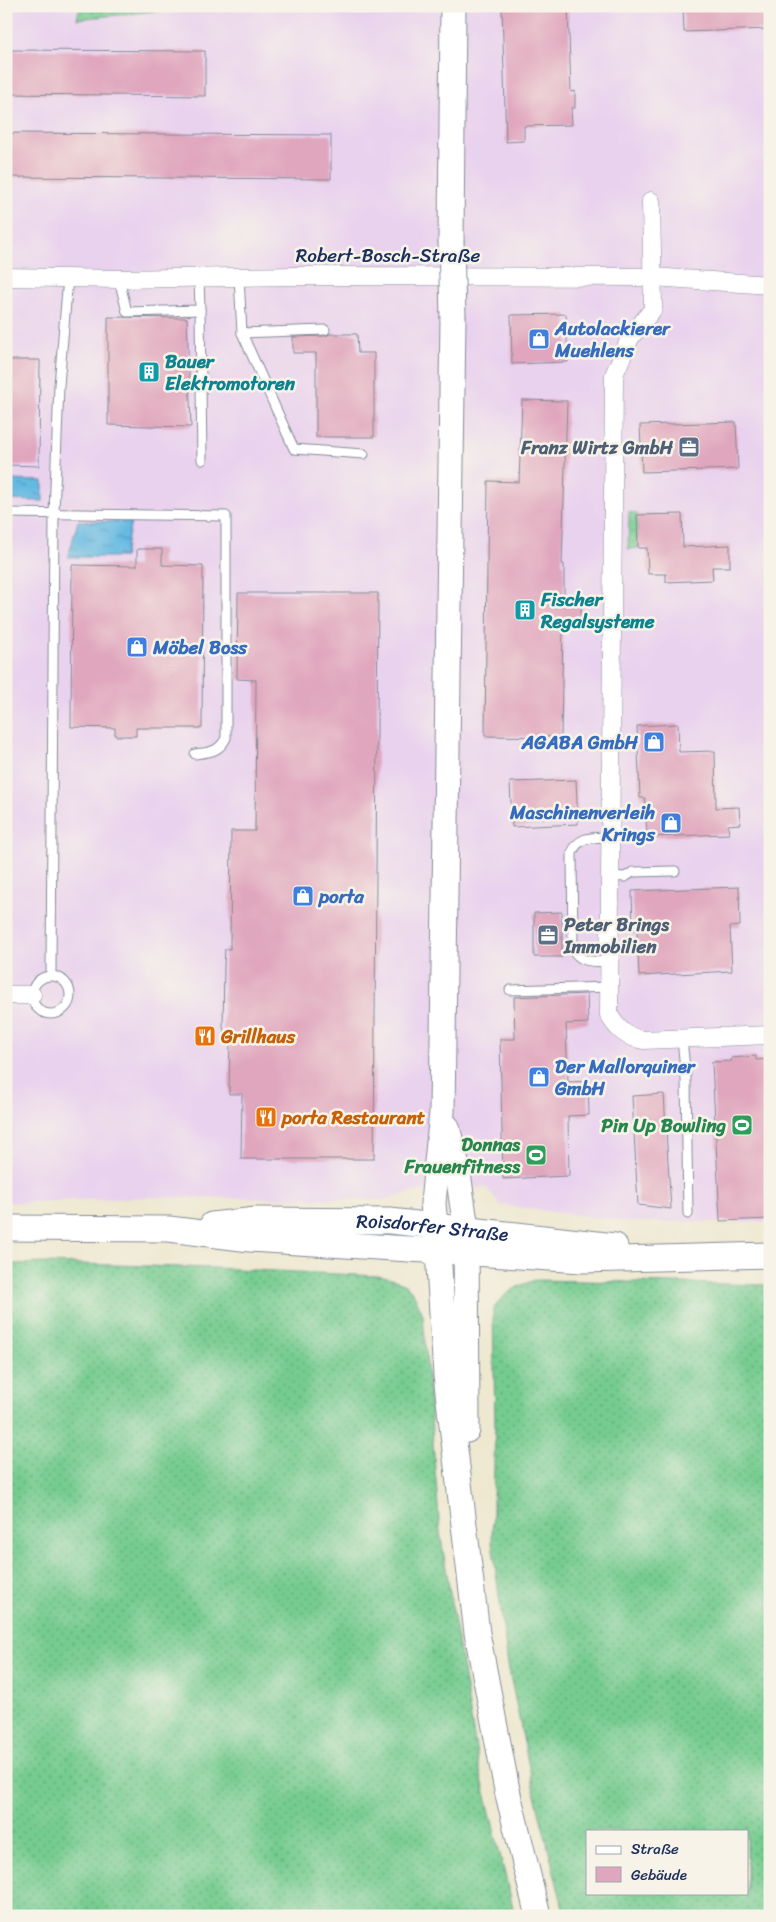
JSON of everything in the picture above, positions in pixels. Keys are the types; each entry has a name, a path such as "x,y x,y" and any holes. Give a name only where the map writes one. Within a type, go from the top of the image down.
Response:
{"main road":[{"path":"453,6 450,240 454,318 442,1112 433,1203 434,1226 438,1251 446,1375 477,1633 507,1790 538,1916"},
{"path":"442,1112 457,1166 466,1241 467,1422 464,1518"},
{"name":"Roisdorfer Straße","path":"6,1228 169,1229 256,1220 390,1221 434,1226 466,1241 694,1256 770,1255"},
{"name":"Roisdorfer Straße","path":"169,1229 250,1239 438,1251 466,1241"}],"street":[{"path":"652,201 653,309 630,338 614,375 609,1015 623,1034 643,1040 770,1035"},
{"name":"Robert-Bosch-Straße","path":"6,277 119,279 199,277 653,277 770,285"},
{"path":"6,995 32,995"}],"lane":[{"path":"199,277 202,460"},
{"path":"239,277 242,333 294,449 364,454"},
{"path":"51,975 54,514 59,385 68,278"},
{"path":"119,279 127,312 200,310"},
{"path":"242,333 325,330"},
{"path":"6,513 226,516 226,738 221,746 212,752 195,754"},
{"path":"610,837 587,838 579,841 572,854 573,948 576,954 588,961 610,962"},
{"path":"610,876 625,877 633,872 675,870"},
{"path":"51,975 58,976 64,980 71,992 68,1005 64,1010 51,1014 42,1012 35,1005 32,995 35,984 45,976 51,975"},
{"path":"510,990 610,987"},
{"path":"682,1039 686,1079 688,1214"}],"shaded area":[{"path":"6,6 770,6 770,613 767,614 770,687 770,1222 629,1222 501,1205 486,1187 413,1192 383,1200 155,1197 6,1203"}],"green space":[{"path":"80,6 208,6 77,19"},
{"path":"629,512 637,514 638,548 628,549"},
{"path":"767,613 770,613 770,687"},
{"path":"47,1263 214,1268 378,1276 403,1283 412,1291 423,1315 440,1532 479,1767 515,1916 6,1916 6,1264"},
{"path":"535,1280 770,1285 770,1916 565,1916 534,1791 508,1665 492,1542 495,1427 493,1309 506,1294"}],"water":[{"path":"6,480 43,481 43,501 6,500"},
{"path":"78,521 131,522 124,557 68,557"}],"building":[{"path":"502,6 568,6 571,92 575,91 575,108 571,108 572,125 524,126 524,141 506,142"},
{"path":"683,6 770,6 770,29 684,32"},
{"path":"6,50 205,51 205,96 6,94"},
{"path":"6,133 331,135 331,179 6,177"},
{"name":"Autolackierer Muehlens","path":"566,314 568,362 512,364 511,315"},
{"name":"Bauer Elektromotoren","path":"108,317 187,318 191,427 108,425"},
{"path":"330,334 357,334 358,353 374,353 374,437 316,437 316,353 293,353 293,337 325,336"},
{"path":"6,360 40,360 39,466 6,465"},
{"path":"522,400 567,401 562,564 564,564 564,595 581,595 581,626 563,625 561,737 485,736 488,481 519,482"},
{"name":"Franz Wirtz GmbH","path":"736,422 738,469 642,472 640,425"},
{"path":"682,514 683,547 730,545 730,567 712,567 713,580 666,582 666,574 648,574 647,548 638,548 637,515"},
{"name":"Möbel Boss","path":"137,549 162,549 162,565 203,566 202,728 136,728 136,736 115,736 115,728 71,727 72,565 137,566"},
{"name":"porta","path":"238,593 378,593 374,1159 241,1159 242,1094 229,1094 230,1039 227,1039 223,1027 224,965 225,949 230,949 231,831 255,831 256,680 237,679"},
{"path":"678,724 679,752 715,751 716,808 739,807 740,824 728,825 729,834 647,837 645,798 640,798 637,726"},
{"path":"576,780 578,824 512,827 510,782"},
{"path":"739,887 740,926 730,927 732,971 639,976 637,930 633,930 632,891"},
{"name":"Peter Brings Immobilien","path":"562,912 562,957 534,957 534,913"},
{"path":"587,994 588,1023 566,1024 568,1082 588,1081 589,1115 568,1116 569,1176 503,1179 500,1039 515,1039 514,997"},
{"name":"Pin Up Bowling","path":"756,1056 756,1060 770,1059 770,1219 720,1221 712,1062 732,1061 731,1058"},
{"path":"664,1094 671,1209 638,1205 632,1096"}],"place":[{"name":"Autolackierer Muehlens","path":"539,339"},
{"name":"Bauer Elektromotoren","path":"149,372"},
{"name":"Franz Wirtz GmbH","path":"689,447"},
{"name":"Fischer Regalsysteme","path":"525,610"},
{"name":"Möbel Boss","path":"137,647"},
{"name":"AGABA GmbH","path":"654,742"},
{"name":"Maschinenverleih Krings","path":"671,823"},
{"name":"porta","path":"303,896"},
{"name":"Peter Brings Immobilien","path":"548,935"},
{"name":"Grillhaus","path":"205,1036"},
{"name":"Der Mallorquiner GmbH","path":"539,1077"},
{"name":"porta Restaurant","path":"266,1117"},
{"name":"Pin Up Bowling","path":"742,1125"},
{"name":"Donnas Frauenfitness","path":"536,1155"}]}
